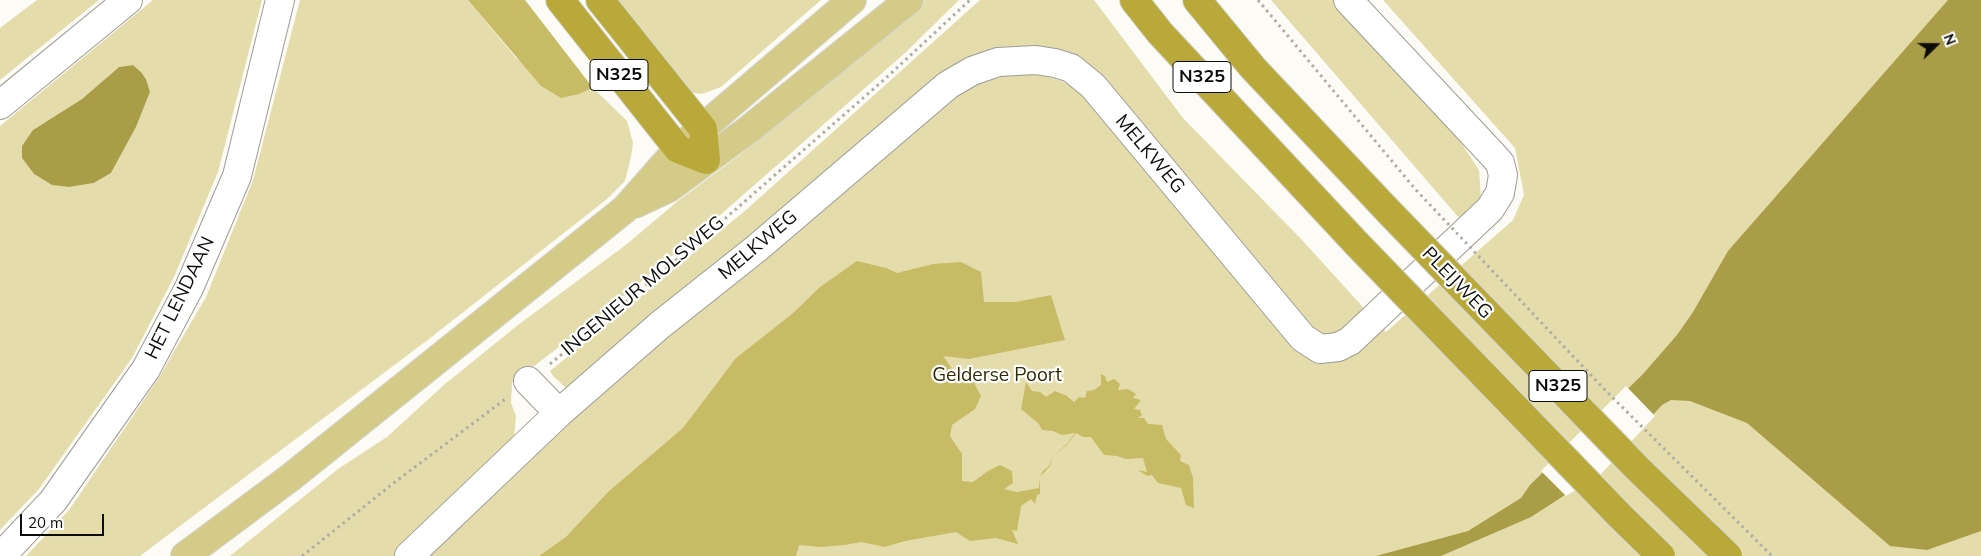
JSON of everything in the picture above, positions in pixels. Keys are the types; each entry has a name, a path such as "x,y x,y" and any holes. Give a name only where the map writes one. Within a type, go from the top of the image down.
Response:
{"highway":[{"name":"N325","path":"560,0 678,149"},
{"name":"N325","path":"600,0 703,129"},
{"name":"N325","path":"1134,0 1160,33 1357,244 1661,556"},
{"name":"PLEIJWEG","path":"1197,0 1254,68 1390,213 1638,470 1728,556"},
{"path":"678,149 706,160 703,129"}],"main road":[{"path":"185,556 299,471 625,209 678,149 852,0"},
{"path":"625,209 669,188 748,130 908,0"}],"street":[{"path":"0,105 128,0"},
{"name":"HET LENDAAN","path":"0,556 53,501 135,385 146,369 188,288 238,176 280,0"},
{"name":"MELKWEG","path":"409,556 559,413 660,325 757,248 948,85 972,71 998,62 1018,60 1055,62 1071,68 1092,86 1303,338 1320,349 1338,347 1350,341 1490,209 1500,193 1503,175 1500,164 1492,154 1348,0"},
{"path":"528,381 559,413"}],"path":[{"name":"INGENIEUR MOLSWEG","path":"302,556 395,482 528,381 704,237 886,78 970,0"},
{"name":"PLEIJWEG","path":"1258,0 1416,190 1606,391 1772,556"}],"green space":[{"path":"37,0 99,0 0,80 0,28"},
{"path":"153,0 262,0 218,172 174,277 132,358 39,489 0,530 0,126","holes":["133,65 146,79 150,92 136,127 111,173 94,183 69,187 52,185 34,174 22,158 33,130 82,99 119,67"]},
{"path":"300,0 468,0 516,58 579,94 593,88 627,121 633,143 625,181 607,199 429,339 140,556 26,556 69,510 158,379 206,297 253,180"},
{"path":"604,0 821,0 721,87 702,94 686,92"},
{"path":"925,0 959,0 905,53 694,238 594,320 512,383 511,403 516,416 513,451 401,556 230,556 338,469 387,437 445,384 518,325 627,244 679,200 741,154"},
{"path":"980,0 1094,0 1183,118 1303,241 1371,316 1335,341 1309,335 1090,75 981,59 570,392 553,376 550,371 746,210"},
{"path":"1271,0 1334,0 1460,141 1479,170 1481,197 1466,226"},
{"name":"Gelderse Poort","path":"1383,0 1981,0 1981,556 421,556 530,453 937,105 984,78 1018,72 1043,75 1064,82 1083,94 1292,345 1380,326 1386,332 1513,220 1524,195 1515,148","holes":["1524,493 1547,504 1531,517"]}],"shaded area":[{"path":"468,0 525,0 593,88 579,94 561,98 541,86"},
{"path":"1948,0 1981,0 1981,531 1927,550 1890,546 1747,423 1690,401 1671,400 1662,405 1599,473 1531,517 1441,556 1376,556 1468,531 1521,498 1530,485 1643,374 1677,335 1693,312 1728,251"},
{"path":"133,65 146,79 150,92 136,127 111,173 94,183 69,187 52,185 34,174 22,158 22,146 33,130 82,99 119,67"},
{"path":"857,261 886,268 897,273 933,264 961,262 981,272 984,302 1016,302 1051,295 1065,340 969,359 943,356 955,373 973,381 981,396 975,409 952,425 950,436 962,454 962,481 973,482 1000,465 1012,471 1013,483 1004,489 1017,492 1039,488 1040,477 1040,494 1037,495 1035,504 1031,499 1021,506 1017,531 1012,530 1018,544 996,538 970,541 956,532 905,541 885,547 861,542 821,547 799,545 796,556 539,556 566,537 608,492 683,428 736,358 792,314 820,287"},
{"path":"1101,374 1105,376 1107,382 1114,379 1120,384 1118,390 1128,389 1136,394 1133,398 1141,400 1134,409 1140,410 1142,415 1138,418 1144,418 1148,424 1162,425 1166,439 1181,455 1180,461 1189,465 1193,478 1194,508 1186,505 1181,488 1158,483 1152,475 1147,476 1138,470 1147,472 1143,458 1126,459 1104,455 1091,437 1083,437 1076,433 1067,445 1053,456 1067,444 1075,433 1062,435 1053,431 1042,430 1039,424 1021,409 1026,382 1032,391 1040,392 1046,397 1055,391 1067,396 1074,402 1079,397 1085,398 1087,391 1094,390 1101,385"},
{"path":"1053,456 1050,466 1040,477 1049,466"}],"pier":[{"path":"1626,386 1655,416 1600,475 1566,496 1541,471"}]}
